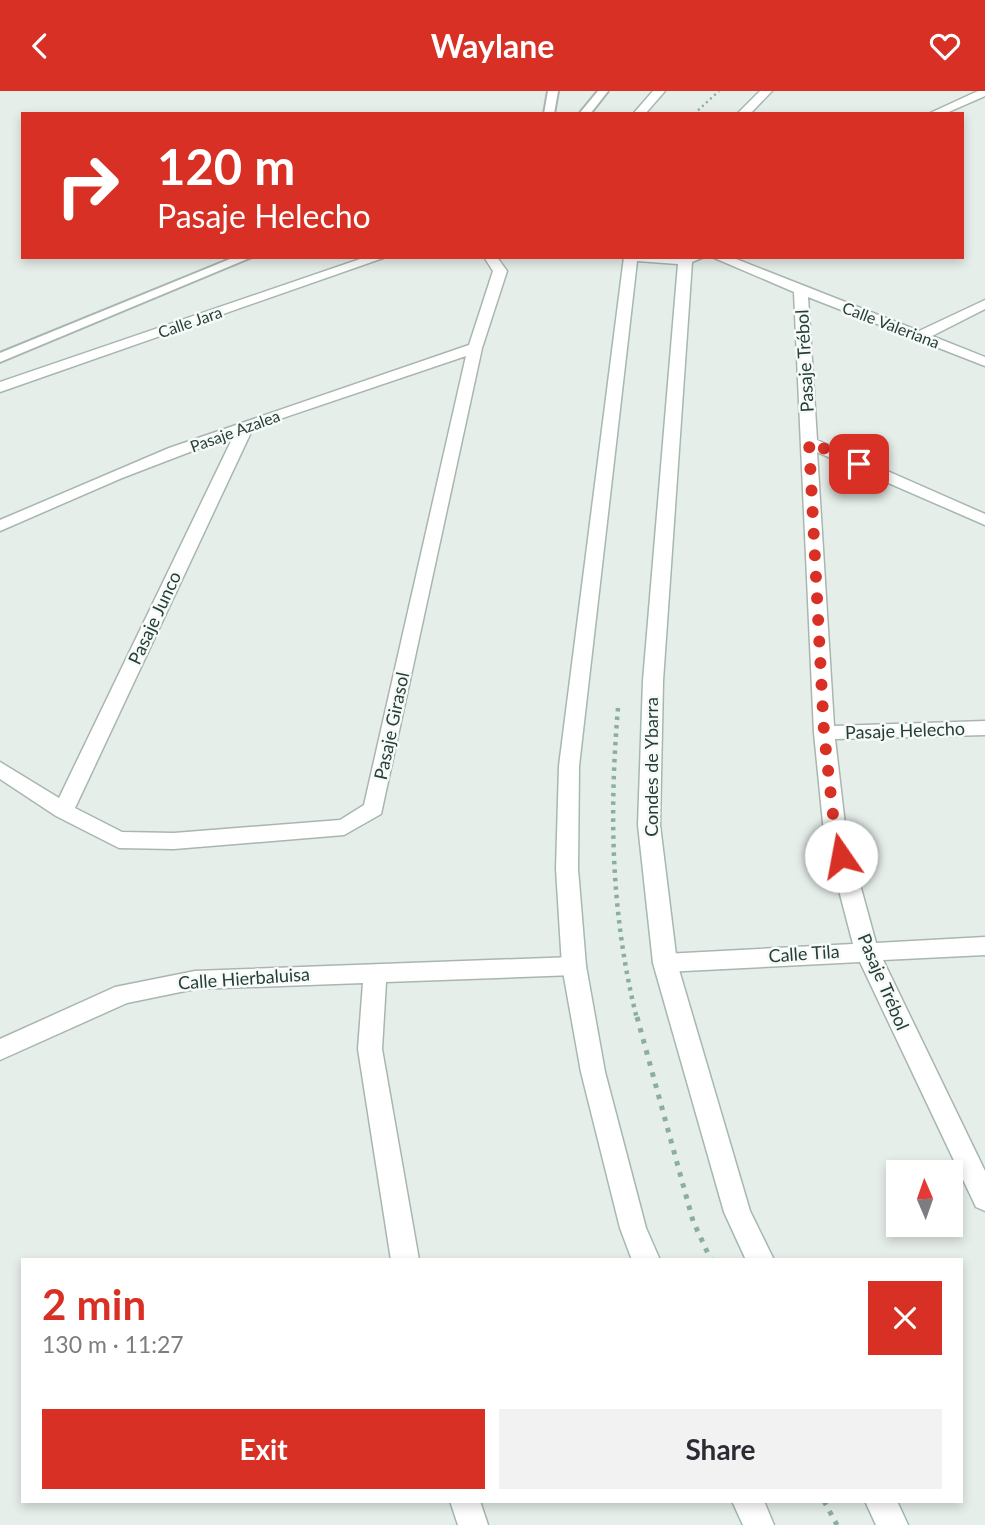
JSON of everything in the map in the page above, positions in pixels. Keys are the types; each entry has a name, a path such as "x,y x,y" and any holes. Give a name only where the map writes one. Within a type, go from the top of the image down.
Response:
{"street":[{"path":"641,112 659,91"},
{"path":"745,112 766,91"},
{"path":"939,112 985,92"},
{"name":"Calle Jara","path":"0,387 374,259"},
{"name":"Pasaje Girasol","path":"0,769 63,811 119,840 174,841 344,827 374,809 475,348 500,271 491,259"},
{"path":"633,259 569,766 566,869 575,966 593,1072 633,1228 645,1258"},
{"name":"Condes de Ybarra","path":"692,259 652,720 649,825 665,963 737,1212 759,1258"},
{"name":"Calle Valeriana","path":"723,259 985,362"},
{"name":"Pasaje Trébol","path":"801,290 824,733 835,833 866,950 985,1199"},
{"path":"921,336 985,304"},
{"name":"Pasaje Azalea","path":"0,526 40,507 246,426 475,348"},
{"name":"Pasaje Junco","path":"63,811 246,426"},
{"path":"809,442 985,520"},
{"name":"Pasaje Helecho","path":"824,733 985,728"},
{"name":"Calle Tila","path":"665,963 866,950 985,946"},
{"name":"Calle Hierbaluisa","path":"0,1050 123,994 195,980 375,971 575,966"},
{"path":"375,971 370,1049 405,1258"},
{"path":"466,1503 472,1525"},
{"path":"748,1503 759,1525"},
{"path":"881,1503 893,1525"}],"lane":[{"path":"549,112 553,91"},
{"path":"586,112 603,91"},
{"path":"0,349 222,259"},
{"path":"0,358 241,259"}],"path":[{"path":"696,112 719,91"},
{"path":"825,1503 836,1525"}],"route":[{"path":"841,856 835,833 824,733 809,442 859,464"}]}
